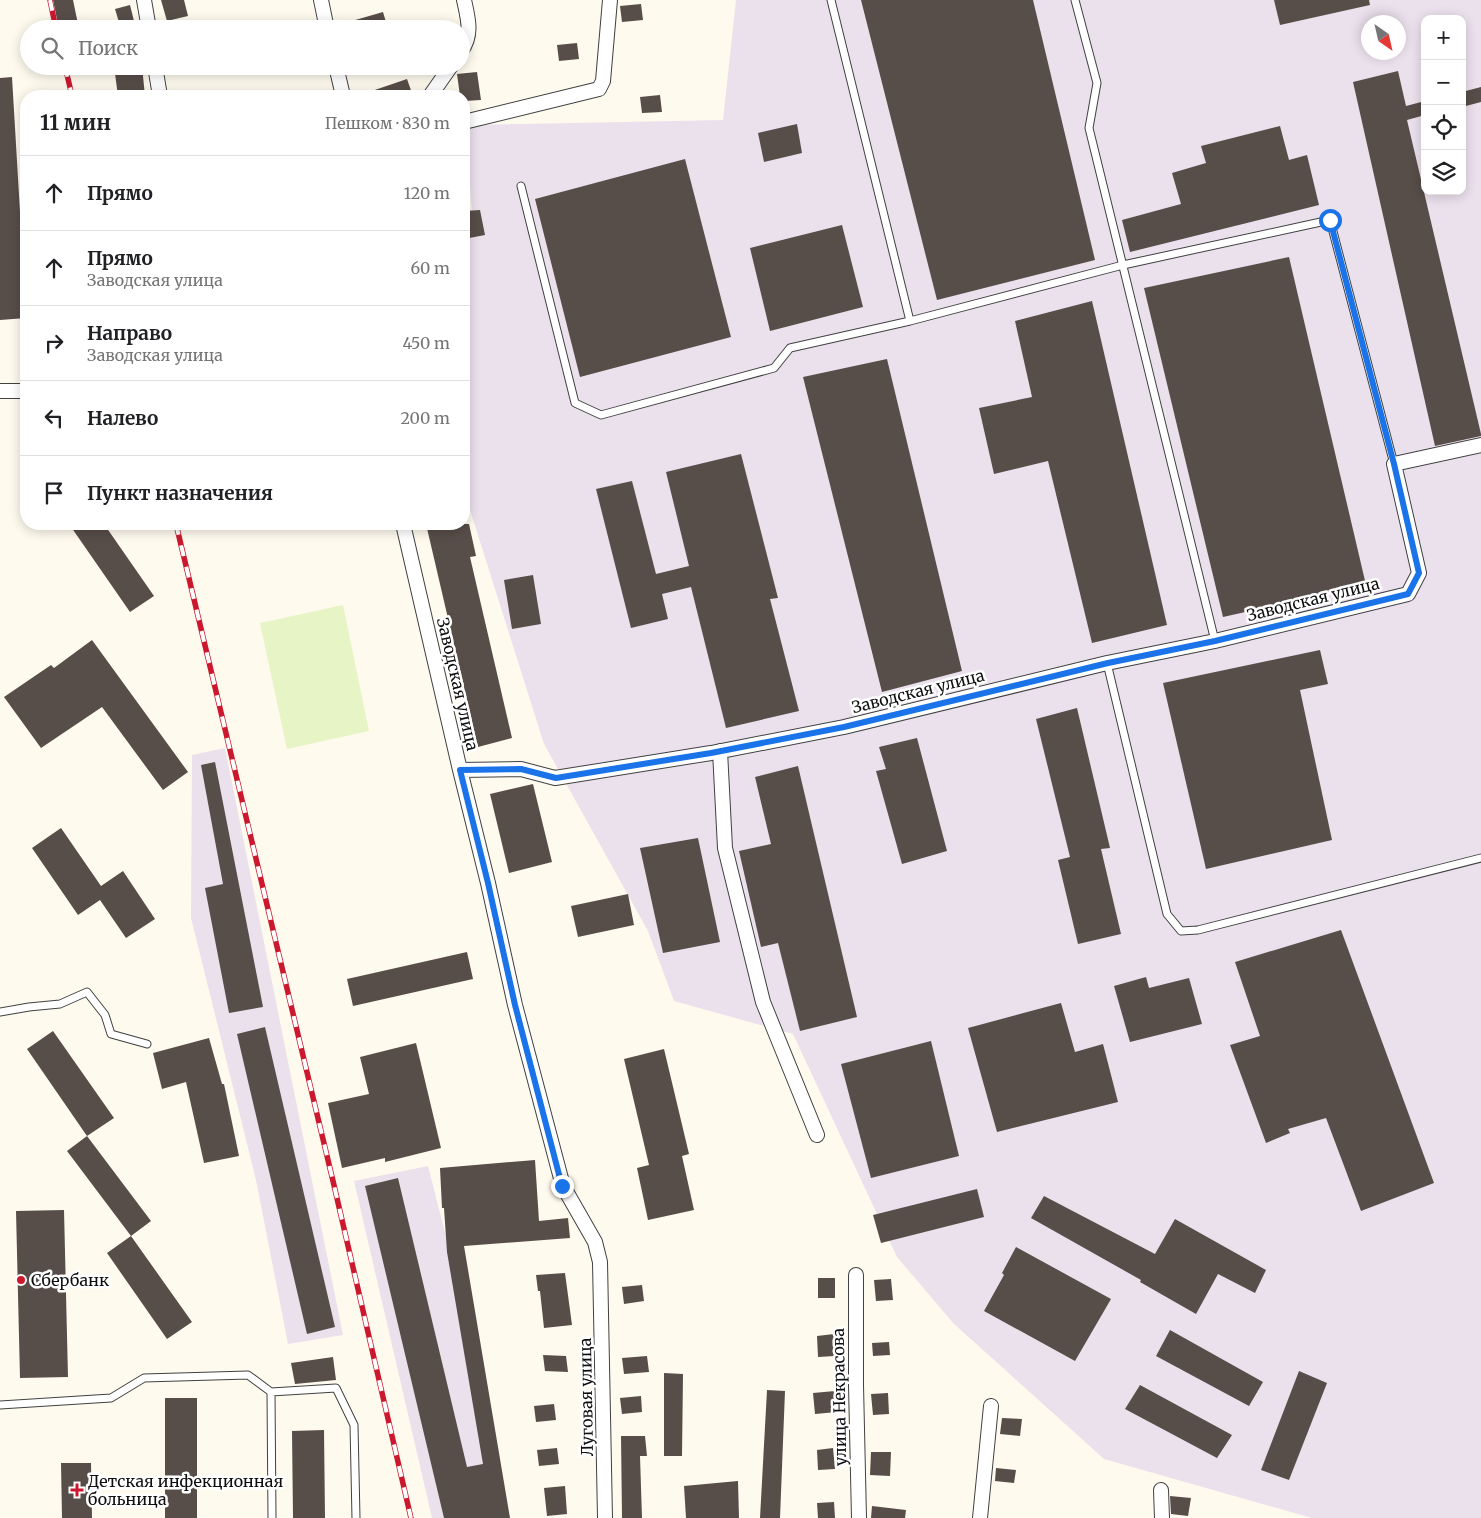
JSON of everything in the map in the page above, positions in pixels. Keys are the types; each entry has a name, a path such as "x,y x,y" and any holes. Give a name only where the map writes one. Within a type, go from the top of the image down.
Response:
{"street":[{"path":"144,0 147,20"},
{"path":"321,0 325,20"},
{"path":"464,0 469,20"},
{"path":"470,121 600,89 603,81 610,0"},
{"path":"156,75 159,90"},
{"path":"338,75 342,90"},
{"path":"434,90 445,75"},
{"path":"0,391 20,391"},
{"path":"1394,464 1481,445"},
{"name":"Заводская улица","path":"404,530 460,770 521,769 556,778 720,751 844,727 1108,663 1215,641 1408,594 1419,573 1394,464"},
{"path":"720,751 726,848 763,1002 817,1135"},
{"name":"Луговая улица","path":"460,770 488,883 515,1005 562,1186 595,1242 601,1275 605,1518"},
{"name":"улица Некрасова","path":"856,1275 859,1518"},
{"path":"980,1518 991,1406"},
{"path":"1161,1490 1162,1518"}],"lane":[{"path":"831,0 910,321"},
{"path":"1075,0 1097,83 1089,128 1215,641"},
{"path":"521,186 575,403 602,415 774,368 790,348 910,321 1123,265 1330,220 1394,464"},
{"path":"1108,663 1167,914 1181,931 1198,930 1481,858"},
{"path":"0,1012 60,1004 87,992 106,1015 111,1034 147,1044"},
{"path":"0,1405 110,1398 144,1378 248,1375 271,1392 336,1388 354,1425 356,1518"},
{"path":"271,1392 272,1518"}],"shaded area":[{"path":"736,0 1481,0 1481,1518 1312,1518 1104,1459 954,1324 897,1257 793,1034 674,1001 648,931 544,744 470,510 470,213 472,212 470,125 723,120"},
{"path":"225,748 343,1335 288,1344 256,1180 191,918 192,755"},
{"path":"428,1166 450,1252 510,1518 432,1518 354,1181"}],"green space":[{"path":"343,605 369,731 287,749 260,623"}],"building":[{"path":"53,0 73,0 77,20 57,20"},
{"path":"161,0 184,0 188,16 167,20"},
{"path":"861,0 1033,0 1095,260 937,300"},
{"path":"1274,0 1369,0 1370,5 1280,25"},
{"path":"641,4 643,20 622,22 620,6"},
{"path":"130,5 134,20 118,20 115,9"},
{"path":"383,12 385,20 355,20"},
{"path":"577,43 579,59 559,61 557,45"},
{"path":"1398,71 1406,106 1421,102 1421,116 1407,120 1421,179 1421,195 1425,195 1481,436 1435,446 1353,82"},
{"path":"477,72 481,100 470,101 470,90 459,90 457,75 470,75 470,73"},
{"path":"115,75 143,75 144,90 117,90"},
{"path":"12,77 20,212 20,318 0,320 0,78"},
{"path":"407,79 411,90 375,90"},
{"path":"1481,87 1481,102 1466,106 1466,91"},
{"path":"660,95 662,112 642,113 640,97"},
{"path":"797,124 802,153 764,162 758,133"},
{"path":"1280,126 1289,160 1307,155 1319,205 1130,252 1122,220 1181,204 1172,173 1206,163 1201,146"},
{"path":"685,159 731,337 580,377 535,199"},
{"path":"480,210 485,235 470,238 470,211"},
{"path":"842,225 863,307 770,331 750,248"},
{"path":"1289,257 1366,585 1223,617 1144,288"},
{"path":"1092,301 1167,625 1092,643 1048,461 994,474 979,408 1032,397 1015,321"},
{"path":"887,359 962,671 882,692 803,377"},
{"path":"741,454 778,598 770,599 799,711 726,728 691,587 662,594 668,619 631,628 596,489 632,481 656,574 689,566 666,472"},
{"path":"470,529 476,556 470,557 512,738 478,747 427,530"},
{"path":"73,530 108,530 154,596 130,612"},
{"path":"533,575 541,624 512,629 504,580"},
{"path":"92,640 188,772 163,790 102,707 41,748 4,697 51,665 54,668"},
{"path":"1320,650 1328,684 1300,690 1332,840 1206,869 1163,683"},
{"path":"1077,708 1110,848 1101,849 1121,934 1078,944 1058,860 1070,857 1036,719"},
{"path":"917,738 947,851 902,864 876,771 886,769 879,747"},
{"path":"215,762 263,1007 229,1013 205,888 223,884 201,765"},
{"path":"798,766 857,1017 800,1031 778,943 761,947 739,851 771,844 755,777"},
{"path":"533,784 552,862 509,873 490,794"},
{"path":"61,828 101,886 123,871 155,919 126,938 100,900 78,915 32,848"},
{"path":"698,838 720,942 663,953 640,848"},
{"path":"628,894 634,925 578,937 571,906"},
{"path":"1341,930 1434,1183 1361,1211 1326,1118 1288,1129 1290,1133 1266,1143 1230,1045 1260,1036 1235,962"},
{"path":"467,952 473,979 353,1006 347,979"},
{"path":"1146,977 1149,988 1189,978 1202,1024 1130,1042 1114,986"},
{"path":"1061,1003 1075,1052 1103,1044 1118,1102 997,1132 968,1028"},
{"path":"265,1027 335,1327 307,1334 237,1034"},
{"path":"53,1031 114,1118 87,1136 27,1049"},
{"path":"209,1038 222,1084 224,1084 239,1156 204,1163 186,1082 162,1089 153,1053"},
{"path":"931,1041 959,1156 871,1178 841,1064"},
{"path":"416,1043 441,1148 385,1162 385,1158 342,1168 328,1103 369,1094 360,1057"},
{"path":"664,1049 689,1154 682,1156 694,1210 648,1220 637,1168 649,1165 624,1059"},
{"path":"87,1136 151,1221 131,1236 67,1151"},
{"path":"535,1160 539,1221 568,1218 570,1238 464,1246 510,1518 444,1518 365,1186 398,1178 467,1467 483,1464 447,1252 440,1168"},
{"path":"977,1189 984,1217 881,1243 873,1215"},
{"path":"1044,1196 1155,1254 1175,1219 1266,1270 1255,1293 1218,1274 1196,1314 1140,1282 1141,1280 1031,1218"},
{"path":"64,1210 68,1377 20,1378 16,1211"},
{"path":"131,1236 192,1322 167,1339 107,1253"},
{"path":"1016,1247 1111,1299 1075,1361 984,1311 1004,1275 1002,1273"},
{"path":"565,1273 572,1325 544,1328 540,1291 538,1291 536,1275"},
{"path":"818,1278 835,1278 835,1298 818,1298"},
{"path":"891,1279 893,1300 876,1301 874,1280"},
{"path":"642,1285 644,1301 624,1304 622,1287"},
{"path":"1170,1330 1263,1382 1249,1406 1156,1356"},
{"path":"834,1334 835,1356 818,1357 817,1336"},
{"path":"889,1342 890,1355 873,1356 872,1343"},
{"path":"543,1355 566,1356 568,1372 545,1371"},
{"path":"647,1356 649,1372 624,1374 622,1358"},
{"path":"333,1357 336,1380 295,1384 291,1363"},
{"path":"1299,1371 1327,1383 1289,1480 1261,1470"},
{"path":"664,1373 683,1374 682,1456 664,1456"},
{"path":"1140,1385 1232,1435 1217,1458 1125,1409"},
{"path":"767,1390 785,1391 780,1518 760,1518"},
{"path":"835,1391 837,1412 815,1414 813,1393"},
{"path":"888,1393 889,1414 873,1415 871,1394"},
{"path":"641,1396 642,1412 622,1414 620,1398"},
{"path":"165,1398 197,1398 197,1518 165,1518"},
{"path":"554,1404 556,1420 536,1422 534,1406"},
{"path":"1002,1418 1022,1419 1020,1436 1000,1434"},
{"path":"324,1430 325,1518 293,1518 292,1431"},
{"path":"621,1436 645,1436 647,1456 640,1456 642,1518 622,1518"},
{"path":"557,1448 559,1464 539,1466 537,1450"},
{"path":"833,1448 835,1469 818,1470 817,1450"},
{"path":"871,1452 891,1452 890,1476 870,1475"},
{"name":"Детская инфекционная больница","path":"61,1463 91,1463 92,1518 62,1518"},
{"path":"996,1468 1016,1470 1014,1483 995,1481"},
{"path":"738,1481 739,1518 686,1518 684,1486"},
{"path":"565,1486 567,1514 547,1516 544,1488"},
{"path":"1170,1496 1191,1498 1188,1516 1171,1514"},
{"path":"834,1502 835,1518 818,1518 817,1503"},
{"path":"872,1506 906,1510 905,1518 871,1518"}],"railway":[{"path":"50,0 54,20"},
{"path":"67,75 71,90"},
{"path":"177,530 333,1181 411,1518"}],"place":[{"name":"Сбербанк","path":"21,1280"},
{"name":"Детская инфекционная больница","path":"77,1490"}],"route":[{"path":"562,1186 515,1005 488,883 460,770 521,769 556,778 711,753 844,727 1108,663 1215,641 1408,594 1419,573 1394,464 1330,220"}]}
